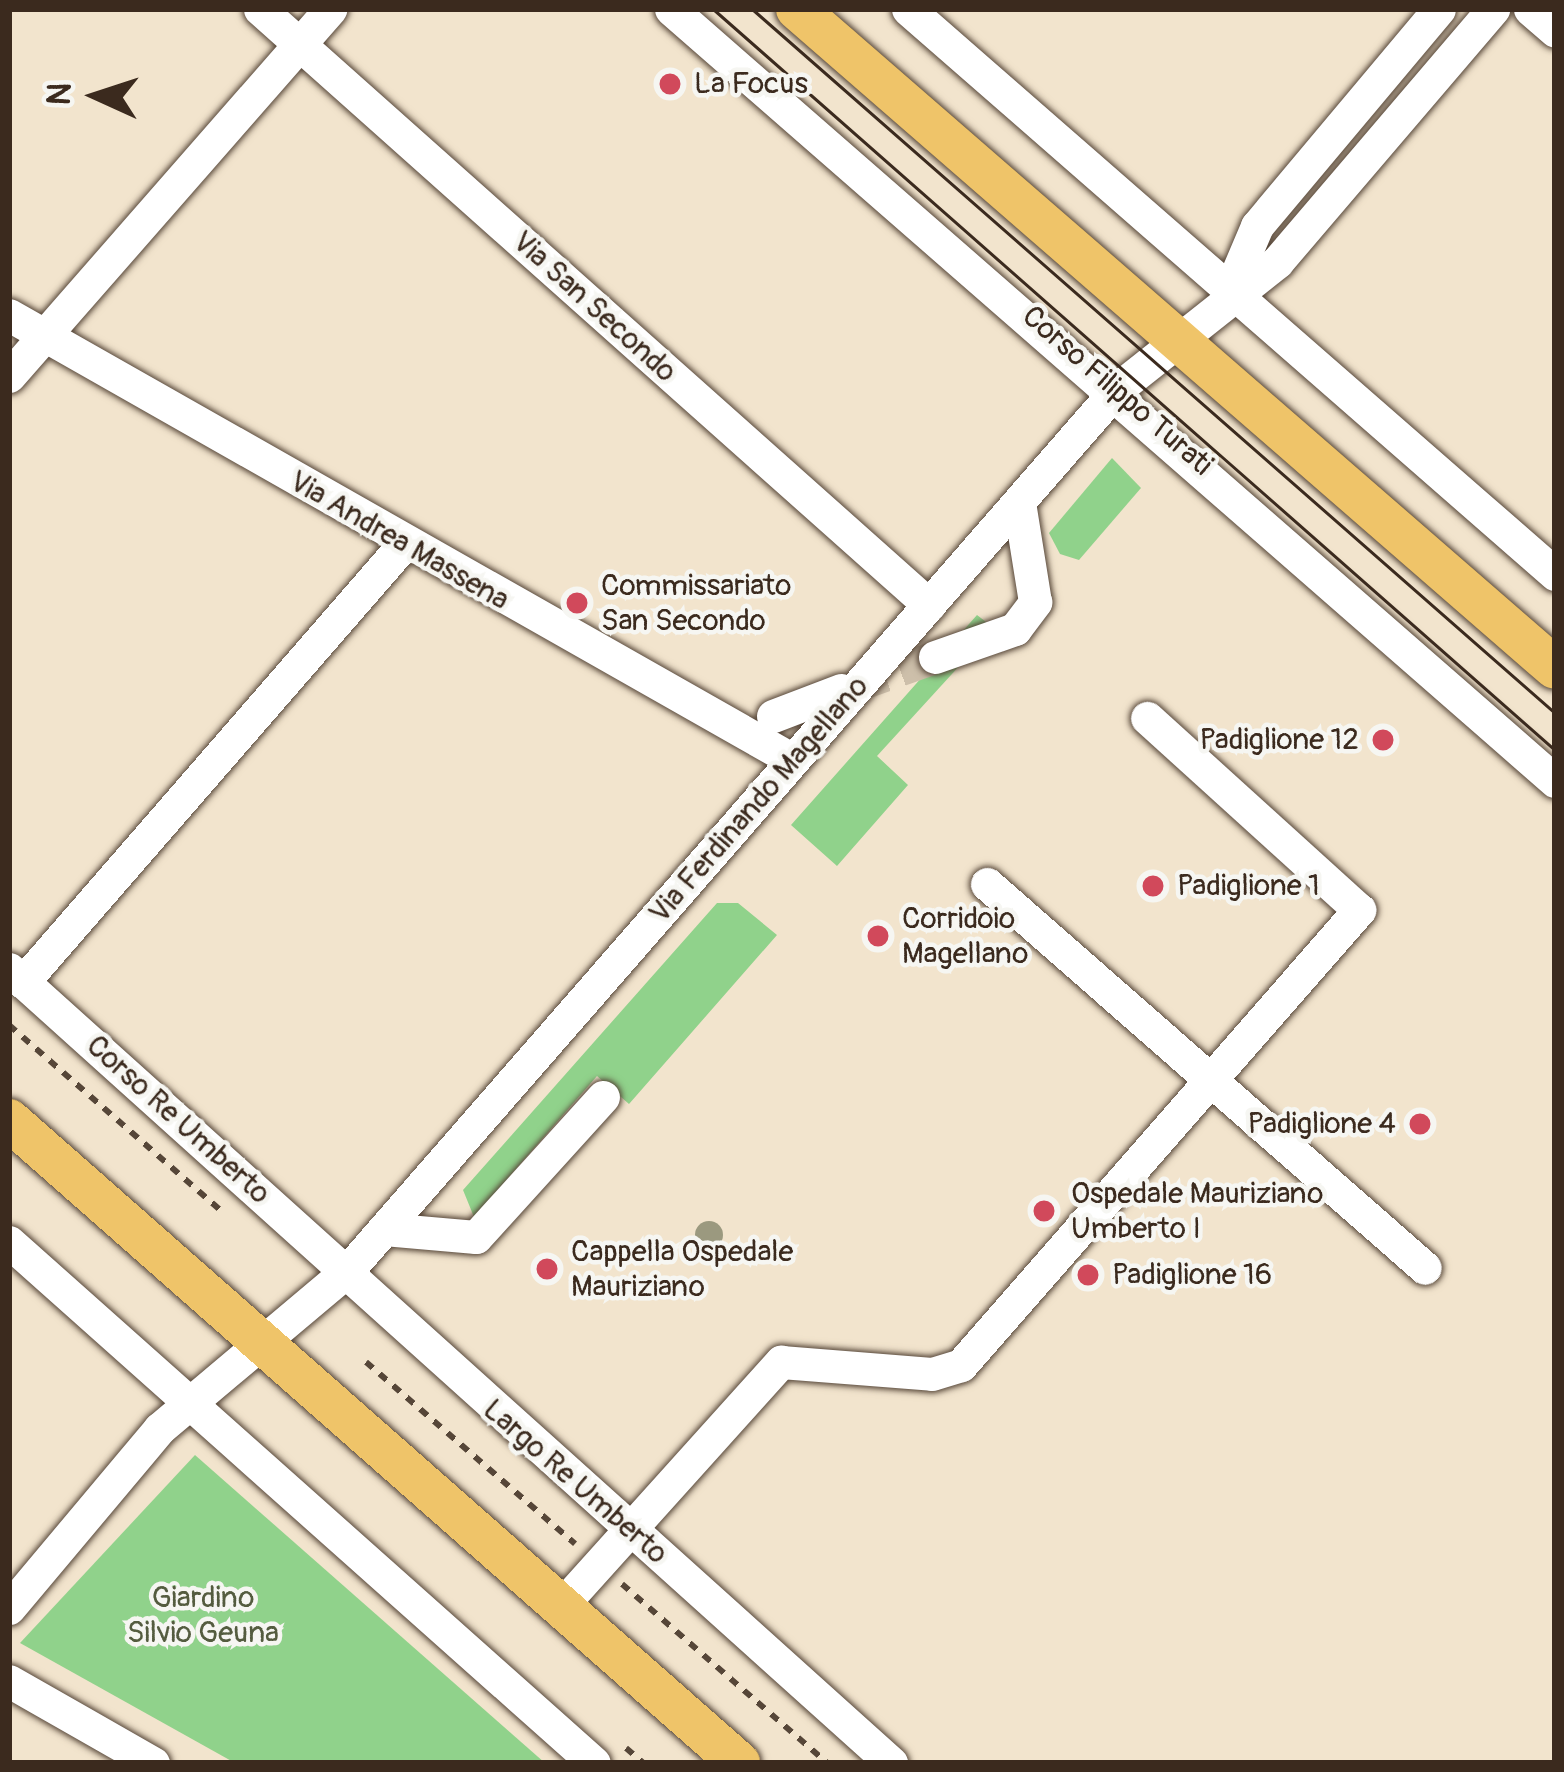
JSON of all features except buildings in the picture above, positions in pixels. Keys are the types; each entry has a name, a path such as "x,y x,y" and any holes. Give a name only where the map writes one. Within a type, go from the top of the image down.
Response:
{"main road":[{"path":"797,9 1555,668"},
{"path":"9,1120 739,1763"}],"street":[{"name":"Via San Secondo","path":"260,9 929,605"},
{"path":"9,376 330,9"},
{"name":"Corso Filippo Turati","path":"671,9 1117,389 1555,781"},
{"path":"908,9 1555,574"},
{"path":"1229,292 1257,226 1439,9"},
{"name":"Via Ferdinando Magellano","path":"349,1269 1117,389 1173,336 1277,262 1492,9"},
{"path":"1530,9 1555,31"},
{"name":"Via Andrea Massena","path":"9,315 403,545 794,760"},
{"path":"935,657 1015,629 1035,602 1019,502"},
{"path":"16,975 403,545"},
{"path":"773,716 841,690"},
{"path":"561,1606 626,1526 781,1362 932,1374 961,1365 1358,910 1147,718"},
{"path":"987,884 1426,1268"},
{"name":"Corso Re Umberto","path":"16,975 349,1269"},
{"path":"384,1228 476,1237 603,1097"},
{"path":"9,1241 194,1400 594,1763"},
{"path":"9,1608 194,1400 266,1345 349,1269"},
{"name":"Largo Re Umberto","path":"349,1269 398,1328 891,1763"},
{"path":"9,1681 153,1763"}],"path":[{"path":"9,1025 236,1224"}],"green space":[{"path":"1112,458 1141,488 1079,560 1060,554 1049,533"},
{"path":"977,615 994,628 877,756 908,785 837,866 791,825"},
{"path":"717,903 738,903 777,935 629,1104 597,1076 474,1217 463,1190"},
{"name":"Giardino Silvio Geuna","path":"195,1455 545,1763 235,1763 20,1643"}],"tunnel":[{"path":"854,686 935,657"}],"tram line":[{"path":"713,9 1555,750"},
{"path":"752,9 1555,713"}],"place":[{"name":"La Focus","path":"670,84"},
{"name":"Commissariato San Secondo","path":"577,603"},
{"name":"Padiglione 12","path":"1383,740"},
{"name":"Padiglione 1","path":"1153,886"},
{"name":"Corridoio Magellano","path":"878,936"},
{"name":"Padiglione 4","path":"1420,1124"},
{"name":"Ospedale Mauriziano Umberto I","path":"1044,1211"},
{"name":"Cappella Ospedale Mauriziano","path":"547,1269"},
{"name":"Padiglione 16","path":"1088,1275"}]}
